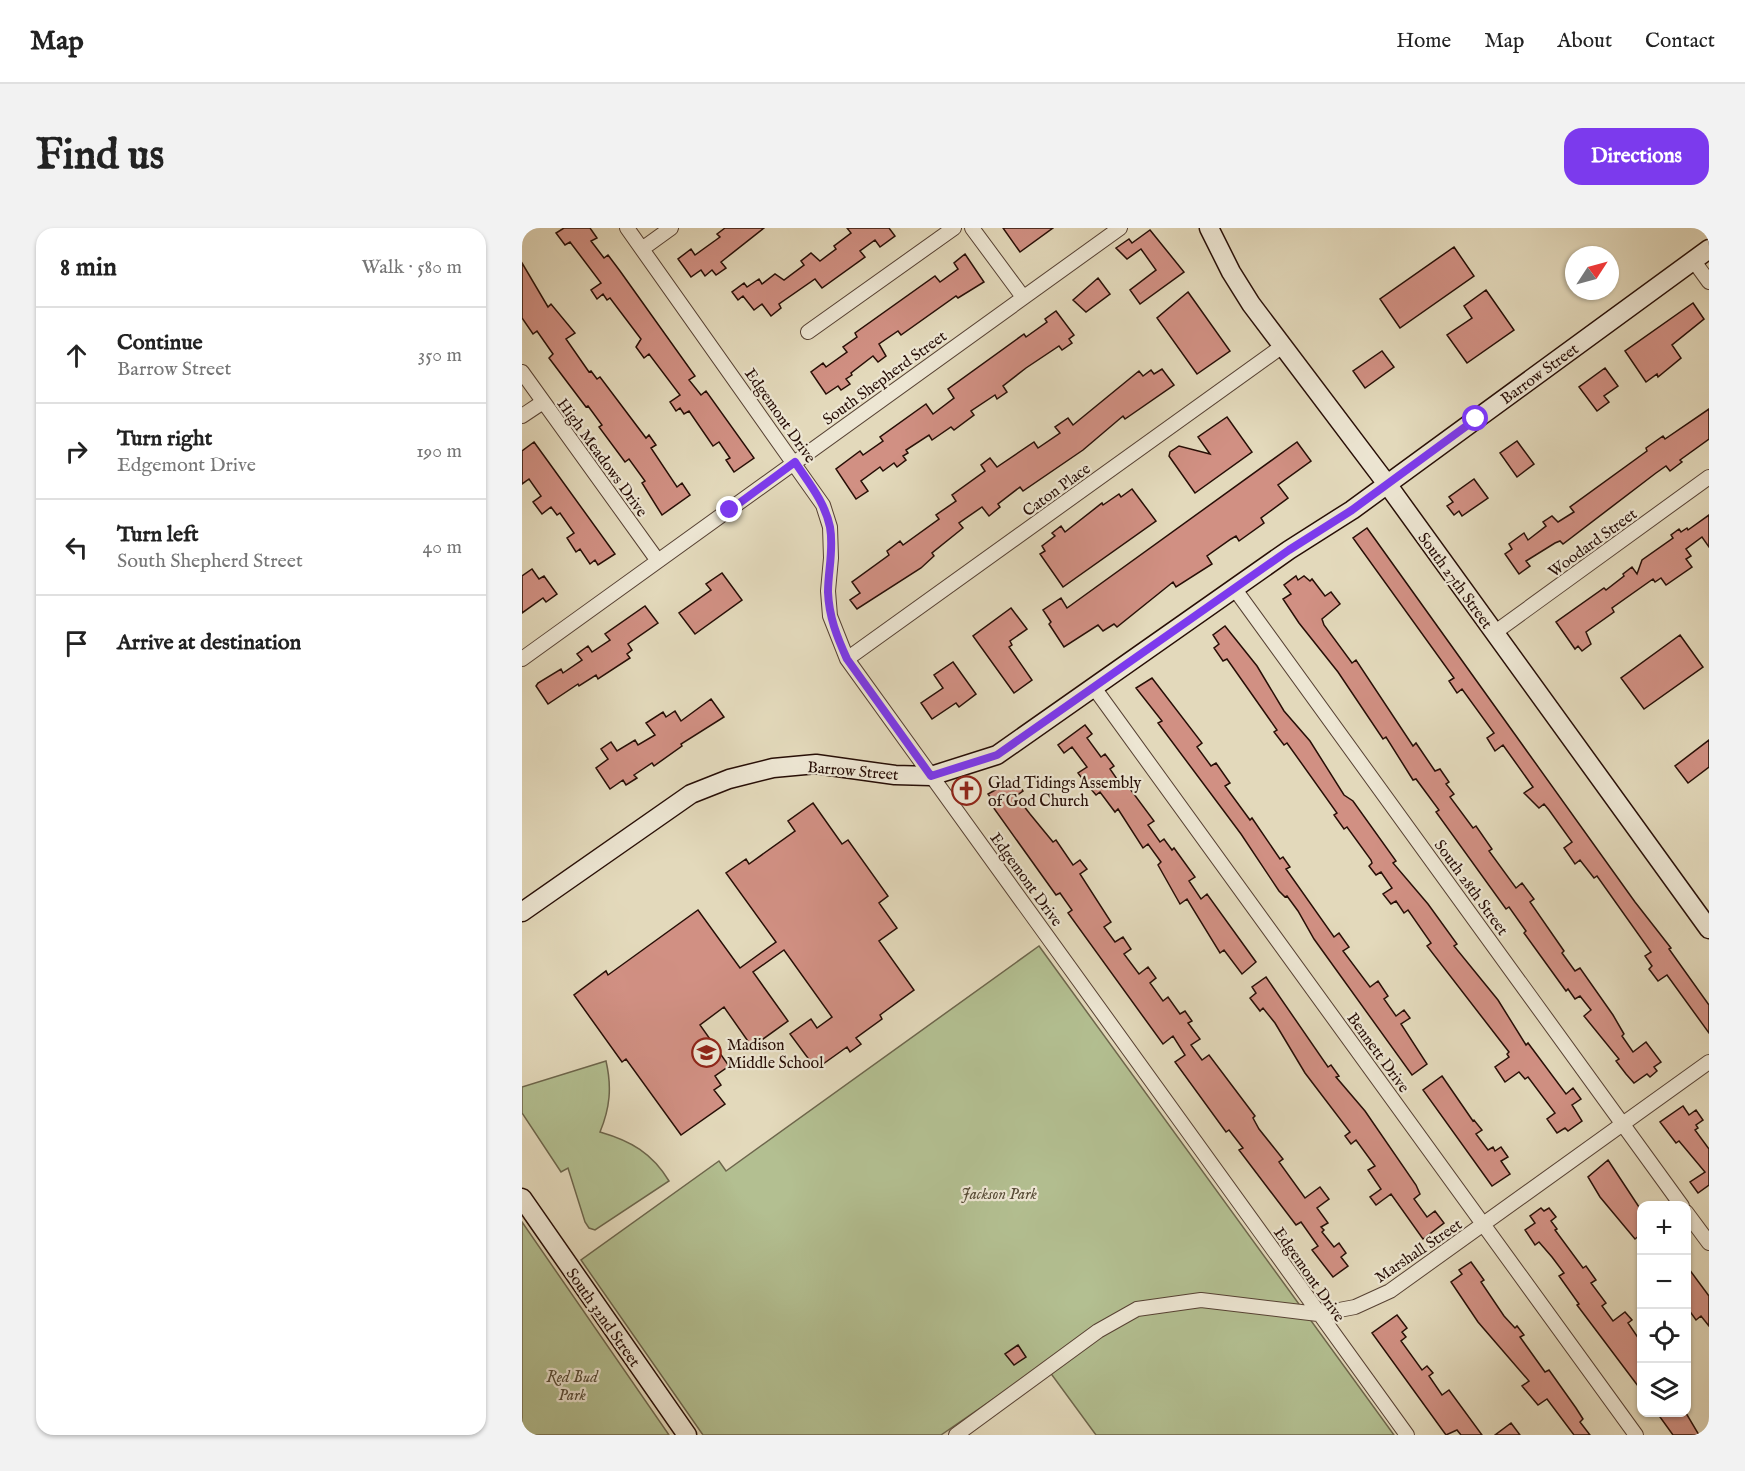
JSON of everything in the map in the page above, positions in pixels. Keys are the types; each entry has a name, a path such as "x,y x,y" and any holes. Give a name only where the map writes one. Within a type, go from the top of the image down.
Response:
{"street":[{"name":"Edgemont Drive","path":"627,228 795,462 823,505 830,528 831,558 828,591 830,616 847,659 1111,1021 1318,1314 1407,1435"},
{"path":"642,249 671,228"},
{"path":"808,332 954,228"},
{"path":"972,228 1023,297"},
{"name":"South Shepherd Street","path":"522,658 1120,228"},
{"name":"South 27th Street","path":"1209,228 1231,272 1709,929"},
{"name":"Barrow Street","path":"522,912 691,794 729,779 774,768 816,764 895,775 931,776 997,755 1234,588 1387,484 1709,249"},
{"path":"1693,260 1709,282"},
{"name":"Caton Place","path":"847,659 1284,345"},
{"name":"High Meadows Drive","path":"522,372 658,561"},
{"path":"522,416 543,402"},
{"name":"Woodard Street","path":"1494,633 1709,477"},
{"name":"South 28th Street","path":"1234,588 1678,1201"},
{"name":"Bennett Drive","path":"1095,688 1636,1435"},
{"name":"Marshall Street","path":"956,1435 1098,1330 1137,1310 1201,1300 1318,1314 1355,1307 1390,1291 1709,1062"},
{"name":"South 32nd Street","path":"522,1198 687,1435"},
{"path":"1691,1219 1709,1243"}],"green space":[{"name":"Jackson Park","path":"1039,946 1394,1435 1096,1435 1044,1364 941,1435 703,1435 581,1260 719,1161 726,1171"},
{"path":"606,1061 609,1097 600,1132 640,1149 669,1181 595,1230 589,1228 585,1222 568,1168 561,1172 522,1113 522,1087"},
{"name":"Red Bud Park","path":"522,1222 669,1435 522,1435"}],"building":[{"path":"564,228 590,228 597,238 591,241 604,258 608,255 695,376 689,380 701,395 706,391 754,458 734,472 726,460 730,458 719,442 713,446 689,411 684,414 680,408 676,411 670,402 680,395 649,354 644,358 636,347 641,339 610,298 607,300 603,294 597,299 591,290 601,283 570,242 565,245 556,233"},
{"path":"725,228 764,228 721,262 726,268 716,275 712,270 705,276 701,270 691,277 678,259 691,249 695,255 720,237 717,234"},
{"path":"847,228 889,228 895,236 880,247 875,240 860,251 865,257 822,288 815,279 779,304 781,308 771,316 762,304 754,310 743,296 738,300 732,292 744,283 747,287 759,279 762,284 775,274 784,280 804,265 801,261 811,253 820,261 836,249 834,246 851,233"},
{"path":"1003,228 1053,228 1020,252"},
{"path":"1150,230 1184,272 1140,304 1130,290 1156,270 1141,249 1127,259 1116,248 1129,239 1132,243"},
{"path":"1454,247 1474,276 1400,328 1380,299"},
{"path":"965,254 984,282 958,298 956,296 901,335 898,331 879,344 886,356 878,362 873,356 846,379 850,384 841,390 838,386 826,394 811,372 823,363 826,367 847,352 843,347 857,337 855,333 935,276 940,282 958,269 954,263"},
{"path":"522,263 548,307 551,304 575,333 566,339 589,372 591,371 597,379 600,377 646,438 649,435 656,445 651,448 677,487 682,483 690,495 662,515 642,483 645,481 629,459 625,462 599,427 602,425 549,358 553,354 537,331 533,334 522,318"},
{"path":"1098,278 1110,294 1086,312 1073,300"},
{"path":"1486,290 1514,330 1467,363 1447,335 1472,318 1464,306"},
{"path":"1188,292 1230,351 1197,374 1157,318"},
{"path":"1693,303 1704,319 1672,345 1681,358 1658,377 1657,374 1646,382 1625,351"},
{"path":"1056,311 1074,335 1069,339 1072,343 1062,350 1059,346 1026,368 1003,386 1007,392 997,399 995,395 971,411 974,415 954,430 951,427 932,440 929,435 906,450 908,453 903,456 906,460 897,467 894,463 883,471 880,467 861,481 868,491 856,499 836,469 860,451 863,455 883,441 880,437 926,404 933,414 954,398 948,389 1024,334 1026,337 1047,322 1045,319"},
{"path":"1382,351 1394,367 1365,388 1353,371"},
{"path":"1605,368 1618,386 1604,396 1609,402 1597,411 1579,387"},
{"path":"1162,369 1174,385 1125,419 1123,416 1083,450 1023,491 1020,487 998,504 1000,507 989,516 982,507 959,523 963,528 932,553 934,556 921,568 857,609 850,600 860,593 852,582 889,555 887,551 900,541 903,545 939,519 936,515 956,501 952,495 985,471 981,465 990,458 997,467 1034,442 1038,448 1060,433 1055,427 1068,418 1073,425 1139,371 1143,376 1151,370 1154,374"},
{"path":"1709,409 1709,439 1680,460 1682,462 1670,471 1666,466 1656,473 1563,544 1560,541 1555,543 1526,561 1530,566 1519,574 1505,554 1512,549 1509,544 1524,533 1528,540 1546,526 1543,522 1552,516 1558,522 1574,512 1570,507 1647,451 1646,448 1663,436 1665,439"},
{"path":"1227,417 1252,452 1195,493 1169,456 1170,452 1179,446 1210,454 1198,437"},
{"path":"1517,441 1534,464 1517,477 1500,453"},
{"path":"534,442 615,554 598,565 595,560 590,564 580,549 576,552 567,538 574,533 560,513 557,515 551,507 542,514 533,502 541,496 529,479 522,484 522,451"},
{"path":"1297,442 1311,461 1278,485 1288,498 1261,518 1264,523 1239,541 1236,536 1231,539 1207,556 1212,564 1176,587 1173,582 1117,627 1114,624 1103,631 1098,625 1064,647 1043,610 1061,598 1067,608"},
{"path":"1474,479 1488,498 1462,516 1459,511 1454,515 1447,506 1453,502 1449,497"},
{"path":"1132,489 1156,521 1063,587 1040,554 1045,551 1042,546 1055,536 1052,533 1061,526 1065,532 1102,503 1103,505 1119,494 1121,497"},
{"path":"1709,515 1709,547 1702,537 1686,549 1691,556 1686,559 1692,567 1666,585 1661,578 1655,582 1653,579 1612,608 1614,612 1586,632 1591,644 1582,651 1578,646 1575,649 1556,622 1604,588 1606,590 1632,567 1637,574 1642,560 1673,538 1671,535 1679,529 1681,532 1687,528 1688,530"},
{"path":"1367,528 1635,902 1671,948 1669,949 1709,1005 1709,1033 1667,975 1658,981 1649,969 1652,966 1645,956 1651,952 1597,876 1594,878 1580,860 1575,864 1564,848 1572,842 1549,810 1544,804 1539,808 1524,793 1533,787 1503,745 1495,751 1487,738 1494,733 1462,689 1457,693 1449,681 1454,678 1353,538"},
{"path":"532,569 539,579 544,576 557,594 546,602 543,598 522,613 522,576"},
{"path":"722,573 742,600 695,634 679,613 711,590 706,584"},
{"path":"1296,576 1298,580 1304,576 1310,581 1312,579 1325,596 1331,592 1340,604 1322,619 1324,625 1352,663 1356,660 1413,746 1416,743 1435,771 1440,769 1449,782 1446,784 1454,794 1450,797 1473,828 1476,826 1492,849 1489,851 1516,888 1522,883 1534,899 1530,902 1564,951 1562,953 1575,971 1580,968 1613,1015 1624,1034 1622,1036 1633,1052 1646,1042 1661,1062 1654,1067 1657,1071 1650,1077 1647,1074 1634,1083 1626,1074 1616,1061 1619,1059 1584,1016 1591,1010 1580,996 1575,999 1568,989 1566,991 1524,933 1526,931 1509,907 1506,909 1436,812 1439,810 1416,779 1413,780 1386,737 1383,739 1338,672 1299,623 1283,599 1291,594 1284,585"},
{"path":"645,606 658,623 628,644 632,650 627,654 630,658 598,679 596,675 579,686 578,684 548,704 536,686 538,683 561,669 563,673 582,660 577,654 588,646 592,652 610,640 605,634"},
{"path":"1011,608 1027,629 1010,641 1012,645 1009,647 1032,680 1014,693 973,636"},
{"path":"1225,626 1257,666 1284,711 1310,741 1344,795 1353,801 1396,861 1393,863 1428,904 1457,944 1454,946 1498,1000 1526,1045 1528,1043 1566,1094 1573,1088 1581,1099 1572,1105 1582,1121 1568,1131 1565,1128 1557,1133 1547,1119 1555,1113 1528,1077 1525,1079 1519,1072 1505,1082 1495,1067 1509,1057 1507,1054 1509,1052 1427,946 1431,943 1408,910 1404,913 1396,901 1391,904 1383,894 1392,888 1381,872 1376,875 1369,866 1372,863 1371,860 1347,827 1344,829 1334,815 1337,813 1287,743 1284,745 1274,732 1277,730 1227,659 1223,661 1214,648 1219,644 1213,635"},
{"path":"1680,635 1703,667 1644,709 1621,678"},
{"path":"953,662 976,694 959,707 956,703 932,719 921,703 943,688 934,675"},
{"path":"1152,678 1202,743 1197,747 1211,766 1216,763 1230,783 1225,786 1250,820 1252,818 1280,859 1283,857 1290,867 1286,869 1334,937 1339,933 1349,947 1343,951 1370,987 1378,981 1388,996 1384,999 1396,1016 1404,1010 1410,1018 1401,1024 1427,1064 1412,1075 1314,939 1298,911 1287,896 1285,897 1279,891 1241,834 1158,723 1162,721 1136,688"},
{"path":"711,699 724,717 681,744 682,746 654,766 652,763 634,775 637,778 626,785 623,780 610,789 596,768 608,759 601,749 611,742 617,751 635,740 638,745 655,735 646,723 663,712 666,717 675,711 681,721"},
{"path":"1085,725 1092,734 1087,738 1101,757 1105,754 1114,766 1110,769 1121,785 1125,782 1154,821 1148,825 1160,842 1164,839 1172,850 1174,848 1195,877 1189,881 1201,899 1207,894 1256,962 1242,974 1224,950 1220,953 1187,899 1180,904 1158,865 1161,862 1148,844 1143,848 1118,809 1115,812 1100,792 1096,795 1078,773 1087,767 1072,747 1064,753 1058,745"},
{"path":"1709,740 1709,767 1688,783 1675,766"},
{"path":"1015,779 1023,791 1016,796 1030,814 1053,842 1056,840 1073,865 1080,860 1087,869 1080,874 1111,922 1104,927 1115,942 1123,937 1131,949 1124,954 1139,974 1148,967 1156,978 1150,983 1163,1001 1168,997 1180,1014 1185,1011 1192,1021 1188,1023 1200,1039 1191,1045 1202,1060 1209,1055 1255,1116 1253,1118 1259,1129 1283,1159 1279,1162 1305,1198 1320,1187 1329,1199 1317,1208 1328,1223 1321,1227 1324,1230 1322,1232 1334,1247 1339,1243 1346,1253 1341,1257 1348,1266 1333,1277 1312,1250 1318,1246 1301,1222 1296,1225 1239,1150 1243,1148 1229,1130 1226,1132 1175,1062 1185,1055 1173,1036 1163,1044 1068,913 1072,910 1060,893 1056,895 993,807 996,805 988,794"},
{"path":"813,803 842,844 848,840 888,896 879,903 897,928 879,941 914,990 880,1015 882,1019 856,1038 861,1044 850,1052 847,1047 816,1069 790,1034 811,1019 817,1028 832,1017 784,950 753,972 788,1021 752,1047 724,1007 700,1025 729,1066 715,1076 721,1085 714,1090 725,1104 681,1135 626,1059 622,1062 574,995 606,971 608,975 698,910 740,968 776,942 726,873 746,859 749,864 795,831 788,821"},
{"path":"1266,977 1328,1067 1331,1065 1339,1076 1336,1077 1365,1111 1416,1185 1420,1194 1414,1199 1427,1217 1435,1211 1444,1223 1423,1239 1391,1194 1376,1205 1370,1197 1381,1189 1368,1170 1375,1166 1356,1140 1351,1144 1345,1136 1350,1132 1305,1073 1275,1023 1263,1008 1260,1011 1250,998 1256,993 1252,987"},
{"path":"1442,1076 1473,1121 1482,1130 1476,1134 1488,1150 1493,1147 1495,1151 1501,1147 1508,1157 1501,1161 1510,1174 1492,1186 1423,1090"},
{"path":"1683,1106 1689,1115 1696,1110 1703,1120 1696,1125 1698,1128 1695,1130 1709,1149 1709,1185 1698,1193 1690,1182 1705,1172 1679,1141 1676,1143 1660,1122"},
{"path":"1608,1160 1637,1204 1637,1237 1635,1239 1600,1197 1588,1177"},
{"path":"1541,1208 1544,1211 1549,1208 1556,1217 1551,1221 1557,1229 1555,1230 1583,1268 1586,1266 1596,1280 1591,1283 1606,1303 1602,1306 1613,1321 1625,1312 1632,1320 1628,1323 1637,1336 1637,1385 1577,1305 1579,1304 1559,1276 1564,1273 1539,1242 1535,1245 1525,1230 1535,1223 1530,1216"},
{"path":"1471,1262 1484,1280 1481,1282 1504,1316 1515,1328 1517,1326 1524,1335 1520,1337 1545,1372 1549,1370 1576,1408 1583,1419 1580,1422 1590,1435 1574,1435 1547,1399 1538,1405 1522,1386 1529,1381 1478,1322 1451,1282 1462,1274 1459,1270"},
{"path":"1691,1272 1709,1296 1709,1326 1701,1316 1696,1320 1691,1313"},
{"path":"1397,1315 1407,1328 1402,1332 1406,1337 1401,1341 1422,1370 1427,1366 1433,1373 1429,1376 1442,1395 1449,1390 1482,1435 1461,1435 1457,1430 1446,1435 1372,1333"},
{"path":"1018,1345 1026,1357 1014,1365 1005,1354"},
{"path":"1660,1417 1688,1417 1699,1435 1673,1435"},
{"path":"1511,1423 1520,1435 1495,1435"}],"place":[{"name":"Glad Tidings Assembly of God Church","path":"967,791"},
{"name":"Madison Middle School","path":"706,1053"}],"route":[{"path":"730,510 795,462 823,505 830,528 831,558 828,591 830,616 837,637 847,659 931,776 997,755 1289,550 1352,510 1476,419"}]}
